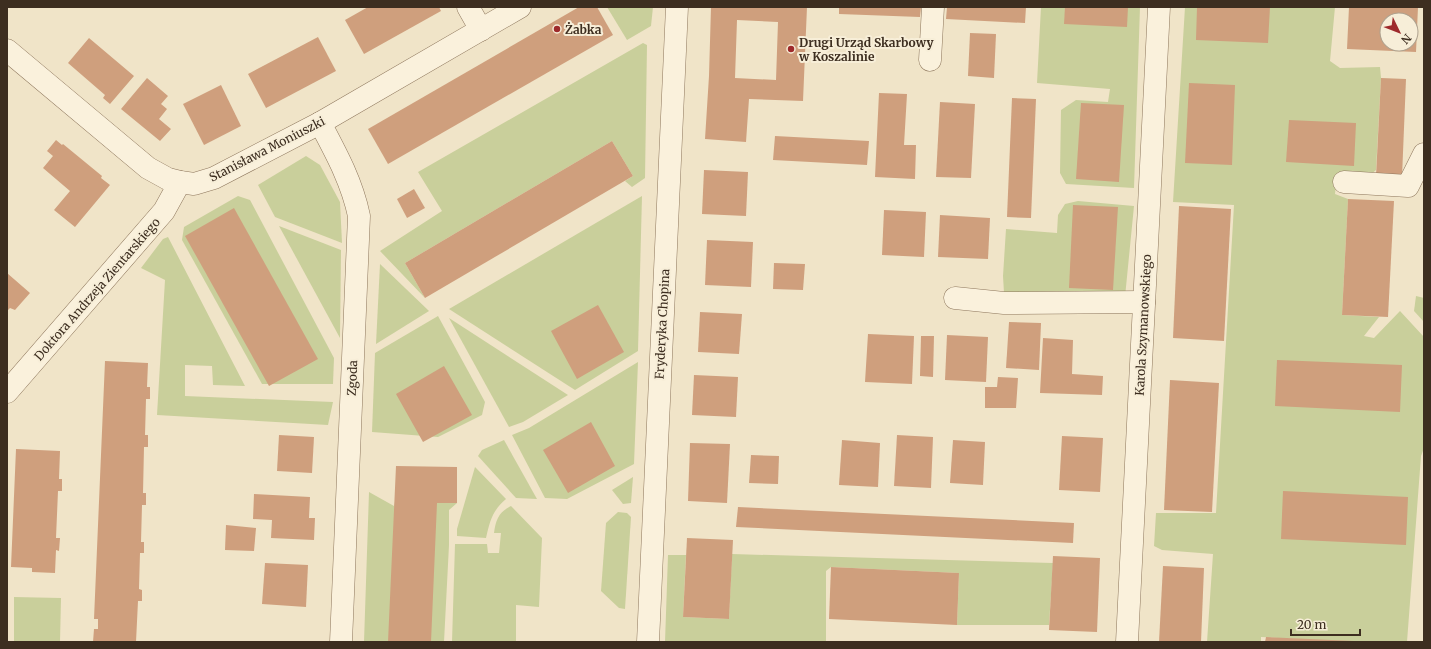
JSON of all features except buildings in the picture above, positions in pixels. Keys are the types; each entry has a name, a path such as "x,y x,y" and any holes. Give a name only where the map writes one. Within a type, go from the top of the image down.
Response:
{"street":[{"path":"468,7 481,30"},
{"name":"Stanisława Moniuszki","path":"7,50 148,168 168,179 194,184 214,178 320,123 520,7"},
{"name":"Fryderyka Chopina","path":"648,642 677,7"},
{"path":"930,60 933,7"},
{"name":"Karola Szymanowskiego","path":"1127,642 1159,7"},
{"name":"Zgoda","path":"320,123 351,185 359,216 341,642"},
{"path":"1344,182 1408,186 1424,154"},
{"name":"Doktora Andrzeja Zientarskiego","path":"7,392 164,211 180,182"},
{"path":"955,298 1004,303 1144,302"}],"green space":[{"path":"607,7 653,7 651,26 627,40"},
{"path":"1041,7 1140,7 1134,188 1066,184 1060,173 1061,110 1076,100 1108,102 1110,89 1037,83"},
{"path":"1185,7 1335,7 1330,61 1340,68 1380,67 1381,78 1376,170 1369,176 1337,175 1335,194 1348,199 1342,315 1379,317 1364,336 1374,338 1400,311 1424,337 1424,448 1421,456 1407,642 1350,642 1261,637 1261,642 1207,642 1213,554 1162,550 1154,546 1156,513 1216,513 1234,205 1173,202"},
{"path":"643,43 647,45 645,178 632,187 625,181 633,176 612,141 405,263 425,298 380,251 442,211 418,172"},
{"path":"306,156 320,165 340,202 342,243 275,217 258,185"},
{"path":"238,196 250,200 334,358 333,384 262,384 182,240 184,227"},
{"path":"642,196 638,351 575,390 449,309"},
{"path":"1078,201 1134,206 1125,297 1004,293 1003,276 1006,229 1057,233 1058,215 1065,204"},
{"path":"279,226 341,250 340,338"},
{"path":"168,237 245,386 213,385 212,366 185,365 185,396 333,402 328,425 157,415 165,280 141,268 163,239"},
{"path":"380,264 429,311 376,344"},
{"path":"1416,296 1424,298 1424,322 1414,311"},
{"path":"438,316 485,402 482,415 438,437 372,432 375,353"},
{"path":"449,318 568,395 523,422 509,427"},
{"path":"638,362 634,464 567,499 545,498 512,435 529,428"},
{"path":"504,440 537,499 516,498 478,456 482,450"},
{"path":"475,467 506,499 501,503 492,517 486,538 457,536 457,529"},
{"path":"633,477 631,503 623,504 612,490"},
{"path":"369,492 394,506 395,502 457,503 449,510 449,545 444,642 364,642"},
{"path":"511,506 542,538 539,607 516,605 516,642 452,642 455,544 487,544 488,553 499,553 501,533 494,533 496,524 501,513"},
{"path":"618,512 627,513 631,517 625,609 619,608 601,591 606,523"},
{"path":"732,554 1053,563 1049,625 957,625 959,573 831,567 826,571 826,642 665,642 668,555 686,555 683,617 729,619"},
{"path":"14,597 61,598 60,642 14,641"}],"place":[{"name":"Żabka","path":"557,29"},
{"name":"Drugi Urząd Skarbowy w Koszalinie","path":"791,49"}]}
